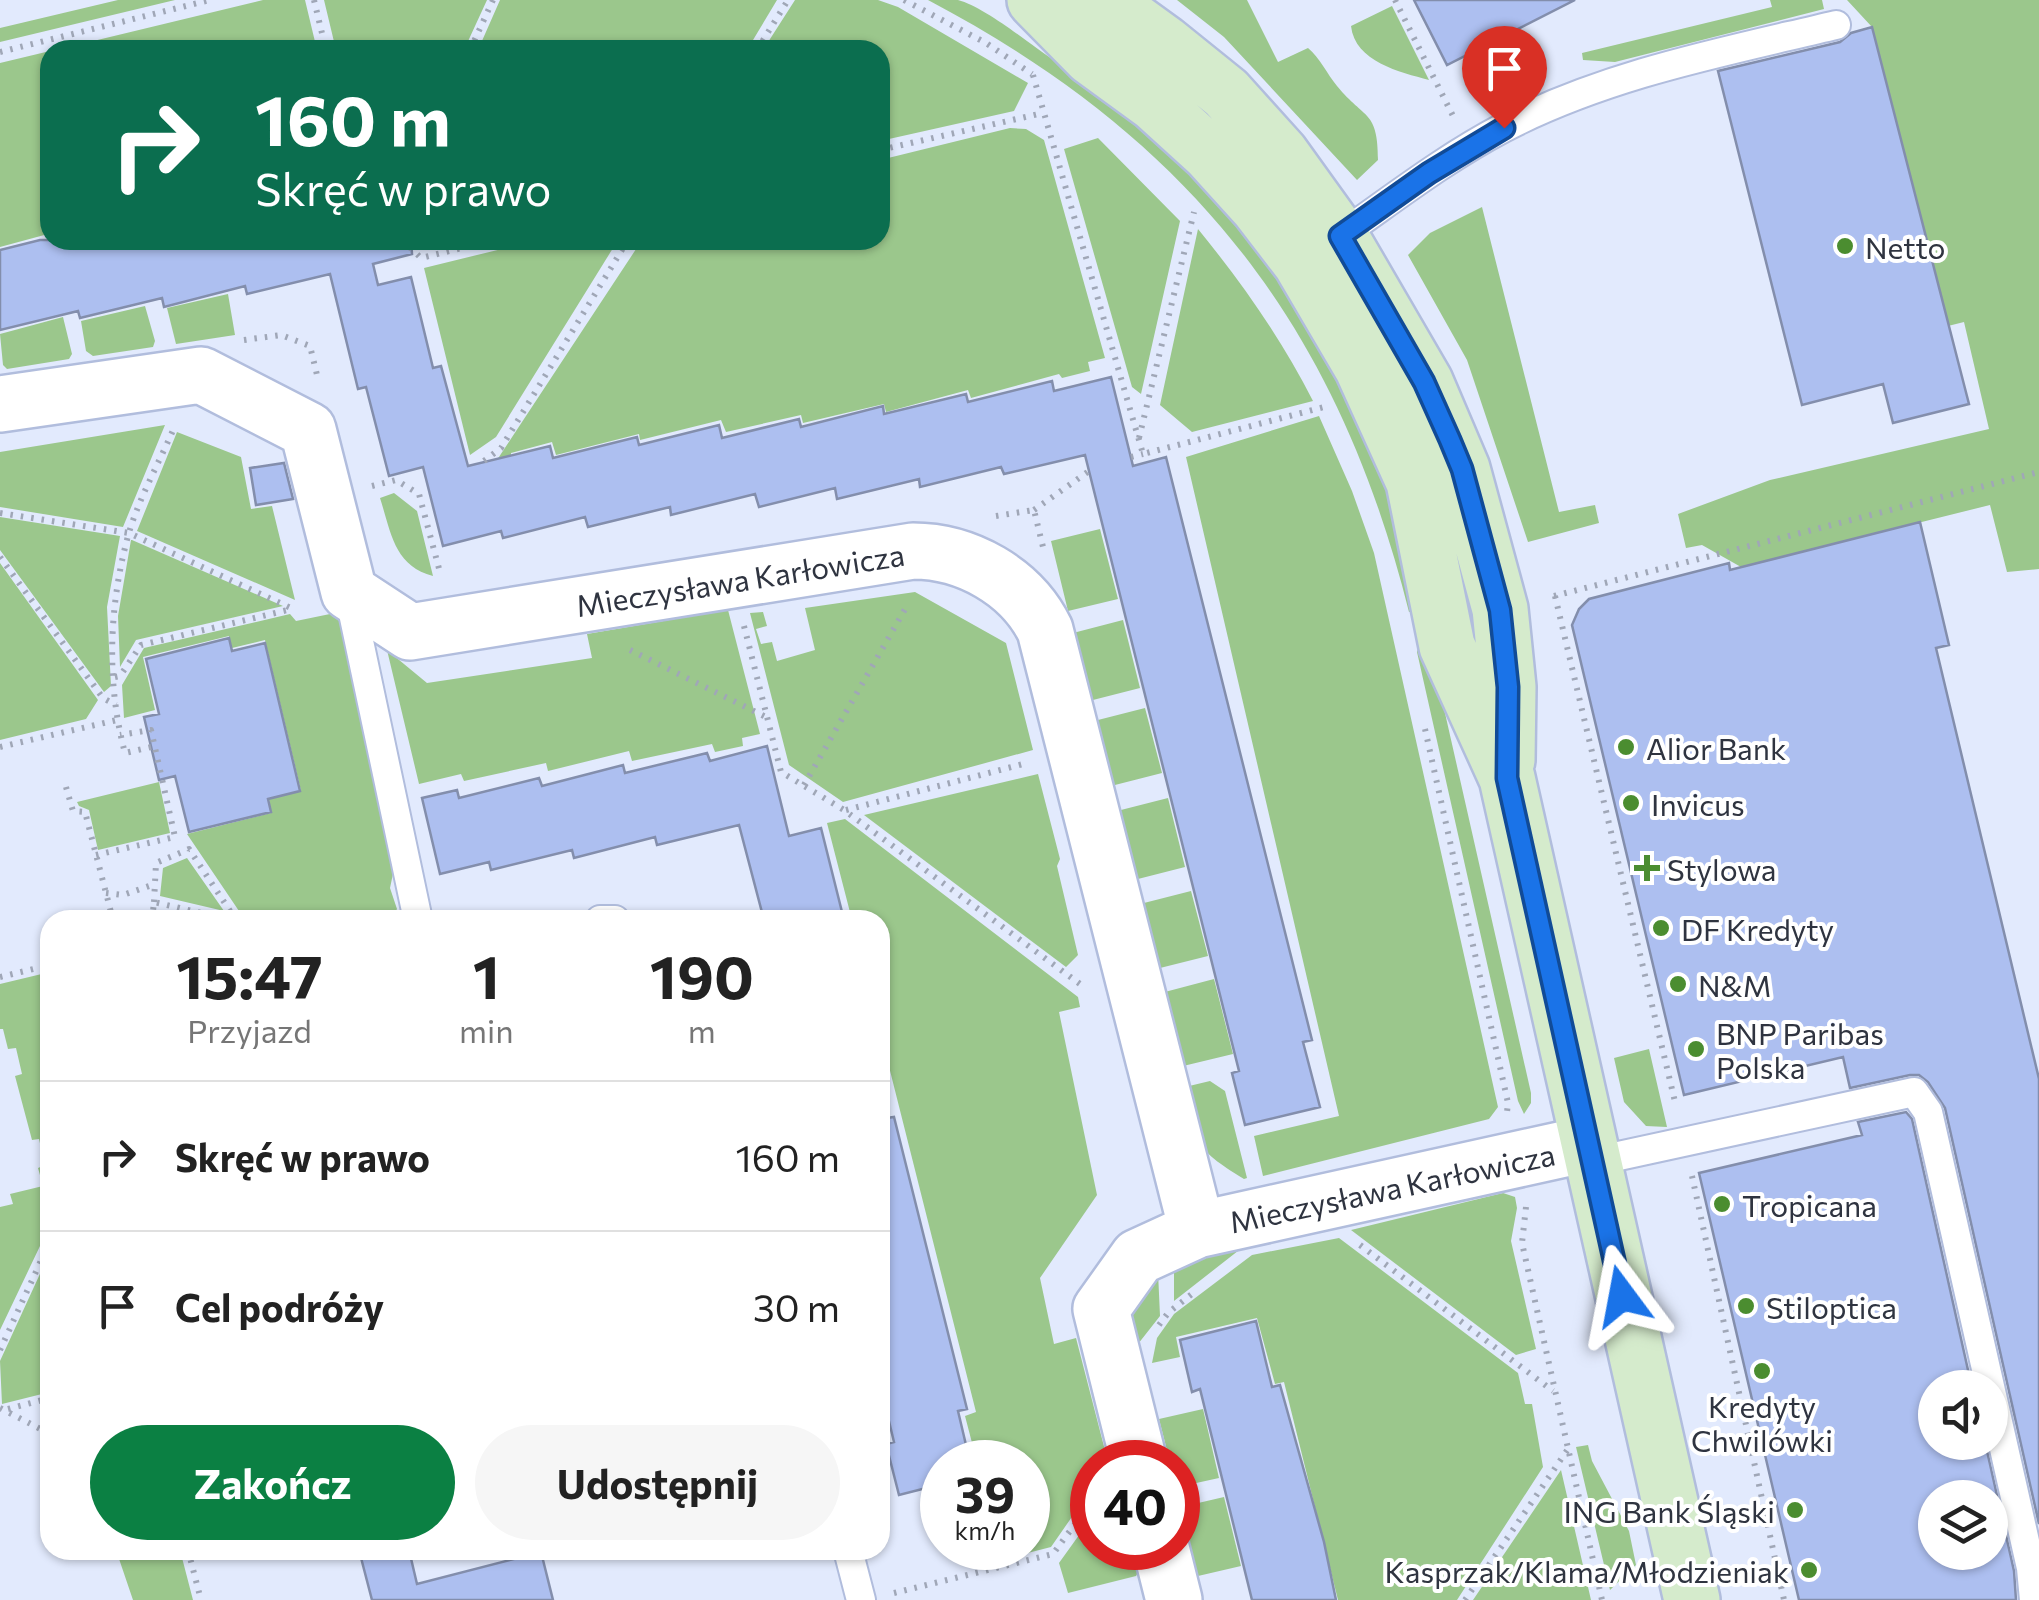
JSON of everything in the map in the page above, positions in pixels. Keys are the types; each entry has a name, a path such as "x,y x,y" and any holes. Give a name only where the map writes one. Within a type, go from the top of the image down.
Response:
{"street":[{"path":"1035,0 1091,57 1154,102 1210,154 1258,208 1321,249"},
{"path":"1091,0 1138,13 1226,93 1282,154 1321,249 1424,382 1462,469 1504,638 1507,778 1692,1600"},
{"path":"0,404 201,375 308,430 330,599"},
{"name":"Mieczysława Karłowicza","path":"330,599 410,632 913,551 937,551 994,573 1035,610 1045,630 1202,1256"},
{"name":"Mieczysława Karłowicza","path":"1134,1440 1100,1310 1138,1256 1202,1256 1515,1159 1589,1153"},
{"path":"1166,1570 1174,1600"}],"lane":[{"path":"1321,249 1504,128 1632,74 1836,25"},
{"path":"330,599 415,910"},
{"path":"1589,1153 1684,1143 1914,1092 1928,1112 2031,1568 2034,1600"},
{"path":"853,1560 872,1598"}],"path":[{"path":"48,40 210,0"},
{"path":"314,0 324,40"},
{"path":"475,40 493,0"},
{"path":"763,40 788,0"},
{"path":"904,0 986,43 1046,84"},
{"path":"1395,0 1470,148"},
{"path":"0,52 40,42"},
{"path":"1033,75 1143,454"},
{"path":"890,148 1044,113"},
{"path":"1183,202 1204,224"},
{"path":"1139,439 1194,212"},
{"path":"413,250 421,258 454,250"},
{"path":"484,461 500,448 622,250"},
{"path":"225,343 282,335 310,346 319,383"},
{"path":"1320,390 1336,424"},
{"path":"1131,457 1329,406"},
{"path":"151,747 125,753 117,720 112,612 129,533 175,425"},
{"path":"996,516 1034,510 1089,471"},
{"path":"1545,598 2039,472"},
{"path":"364,488 396,480 419,494 443,585"},
{"path":"1034,510 1048,564"},
{"path":"0,513 129,533 293,609"},
{"path":"0,557 103,698 116,705"},
{"path":"804,785 915,592"},
{"path":"1555,596 1684,1143 1784,1600"},
{"path":"115,676 120,676 140,645 330,599"},
{"path":"743,624 781,772 844,810 1086,988"},
{"path":"626,648 768,718"},
{"path":"0,747 117,720"},
{"path":"1424,725 1508,1104 1506,1124 1526,1206 1522,1244 1602,1600"},
{"path":"120,735 151,730 180,853"},
{"path":"844,810 1039,760"},
{"path":"66,787 74,811 85,812 110,910"},
{"path":"96,855 176,837"},
{"path":"153,910 156,863 189,849 227,910"},
{"path":"106,893 123,895 155,884"},
{"path":"154,902 189,910"},
{"path":"0,976 40,967"},
{"path":"1358,1244 1556,1393"},
{"path":"1158,1327 1202,1256"},
{"path":"0,1350 40,1263"},
{"path":"3,1409 40,1400"},
{"path":"3,1409 40,1429"},
{"path":"1465,1600 1568,1449"},
{"path":"872,1598 1054,1554 1070,1532"},
{"path":"191,1560 201,1600"}],"green space":[{"path":"118,0 175,0 0,42 0,28"},
{"path":"263,0 305,0 315,40 97,40"},
{"path":"324,0 487,0 469,40 334,40"},
{"path":"500,0 777,0 753,40 482,40"},
{"path":"795,0 878,0 898,7 1028,83 1014,111 890,139 890,40 769,40"},
{"path":"928,0 958,0 981,10 1093,87 1153,134 1231,215 1297,306 1351,404 1396,507 1423,610 1409,612 1378,509 1340,414 1294,328 1240,250 1176,178 1104,113 1021,54"},
{"path":"1177,0 1247,0 1278,62 1308,48 1337,86 1368,117 1376,132 1378,160 1357,180 1224,37"},
{"path":"1770,0 1822,0 1824,9 1615,62 1583,60 1582,53 1772,7"},
{"path":"1847,0 2039,0 2039,569 2007,572 1990,505 1741,567 1702,545 1686,548 1678,514 1770,480 1989,429 1964,322 1948,326 1872,27"},
{"path":"1392,6 1429,80 1381,64 1354,38 1351,26"},
{"path":"40,53 40,236 0,247 0,63"},
{"path":"1010,128 1026,129 1044,140 1105,358 1088,362 1090,371 1062,378 1059,374 971,398 968,390 886,412 884,404 803,423 801,415 726,432 721,420 640,440 639,434 556,455 552,442 511,453 511,461 493,466 635,250 890,250 890,158"},
{"path":"1098,138 1180,221 1141,394 1132,387 1064,149"},
{"path":"1482,207 1559,512 1595,505 1599,523 1528,542 1467,360 1408,255 1430,233"},
{"path":"1198,229 1260,312 1313,401 1192,432 1160,405"},
{"path":"497,250 612,250 496,437 470,455 424,268"},
{"path":"228,294 235,335 176,344 167,308"},
{"path":"145,306 155,341 153,347 93,356 86,351 81,321"},
{"path":"63,317 72,354 69,359 7,369 3,365 0,334"},
{"path":"1319,416 1374,553 1498,1107 1489,1119 1263,1176 1254,1136 1339,1116 1186,457"},
{"path":"165,425 123,527 0,507 0,452"},
{"path":"177,432 241,457 251,509 272,506 295,600 137,531"},
{"path":"394,493 417,511 433,576 410,564 396,546 380,498"},
{"path":"0,517 120,536 107,607 111,686 104,692 0,550"},
{"path":"1100,529 1118,599 1068,611 1051,541"},
{"path":"131,540 283,606 136,640 120,667 118,616"},
{"path":"0,563 98,700 86,719 0,740"},
{"path":"915,592 1006,643 1033,750 843,802 789,765 750,613 763,612 767,626 756,629 761,644 772,642 777,661 815,650 805,608"},
{"path":"728,610 760,734 742,738 743,746 715,752 712,744 632,761 629,751 548,771 546,763 464,781 461,774 419,784 387,650 427,683 592,658 587,634"},
{"path":"290,614 296,621 330,614 342,622 395,864 390,888 396,910 238,910 187,834 271,813 269,799 301,791 265,640 232,648 229,636 143,657 155,710 124,718 122,685 144,648"},
{"path":"1123,620 1140,688 1089,701 1073,633"},
{"path":"1428,638 1531,1093 1531,1103 1524,1114 1417,652 1421,639"},
{"path":"1145,708 1162,773 1111,786 1094,721"},
{"path":"1038,774 1060,859 1057,866 1078,955 1066,967 864,815"},
{"path":"159,782 170,833 98,850 89,810 77,802"},
{"path":"1168,798 1185,867 1134,880 1117,811"},
{"path":"845,819 1078,997 1080,1007 1059,1012 1097,1195 1040,1278 1054,1344 1076,1338 1102,1440 1070,1440 1070,1520 1051,1547 1050,1440 971,1440 965,1416 976,1412 890,1071 890,910 849,910 827,823"},
{"path":"187,858 223,910 160,896 163,868"},
{"path":"1191,891 1208,956 1156,969 1140,904"},
{"path":"40,974 40,1143 39,1139 32,1140 15,1076 22,1074 16,1048 8,1049 0,1029 0,984"},
{"path":"1214,979 1233,1054 1179,1067 1161,993"},
{"path":"1649,1049 1667,1127 1646,1126 1624,1102 1614,1058"},
{"path":"1210,1081 1225,1091 1247,1178 1215,1159 1196,1133 1185,1087"},
{"path":"40,1187 40,1246 0,1330 0,1207 13,1204 10,1194"},
{"path":"1503,1193 1515,1197 1511,1241 1536,1349 1516,1355 1351,1230"},
{"path":"1339,1238 1518,1373 1525,1404 1532,1404 1543,1467 1457,1600 1338,1600 1284,1382 1275,1384 1257,1318 1176,1337 1180,1357 1152,1363 1157,1338 1174,1314 1252,1255"},
{"path":"1243,1247 1174,1301 1174,1266"},
{"path":"1158,1272 1160,1316 1138,1344 1130,1304"},
{"path":"40,1274 40,1394 2,1404 0,1361"},
{"path":"1203,1409 1219,1478 1200,1482 1200,1440 1164,1440 1159,1419"},
{"path":"1588,1445 1592,1461 1629,1531 1636,1565 1610,1590 1576,1447"},
{"path":"1561,1470 1591,1600 1473,1600"},
{"path":"1224,1497 1241,1566 1198,1576 1200,1503"},
{"path":"1070,1548 1070,1570 1139,1570 1136,1576 1068,1593 1059,1563"},
{"path":"119,1560 183,1560 193,1600 133,1600"}],"building":[{"path":"1414,0 1575,0 1447,65"},
{"name":"Netto","path":"1872,27 1969,404 1893,423 1883,384 1802,405 1718,71 1840,42 1851,33"},
{"path":"40,240 40,250 412,250 412,254 373,264 378,285 411,277 433,368 441,366 468,466 550,446 553,458 637,437 639,445 719,425 722,438 799,419 801,427 883,406 884,414 966,394 968,402 1052,381 1054,391 1111,377 1133,466 1166,457 1312,1040 1303,1042 1320,1107 1245,1125 1232,1073 1239,1071 1085,455 1004,474 1001,467 920,487 919,479 837,499 835,488 759,507 755,494 671,515 670,507 588,527 585,517 503,538 501,531 443,546 423,467 389,476 366,387 358,389 330,274 247,294 245,286 164,307 162,298 80,318 78,311 0,330 0,250"},
{"path":"284,463 293,499 256,505 250,468"},
{"path":"1920,522 1949,645 1936,648 2039,1079 2039,1524 2008,1387 2008,1370 2004,1370 1945,1108 1928,1082 1919,1075 1910,1075 1850,1088 1843,1057 1684,1095 1572,625 1589,599 1729,563 1730,570"},
{"path":"229,638 232,651 265,643 300,791 268,799 271,812 189,832 175,776 159,780 144,717 159,714 146,659"},
{"path":"767,746 789,836 821,828 842,910 761,910 739,825 657,845 655,837 574,858 572,850 491,870 489,862 440,874 422,798 457,790 459,798 539,778 542,786 623,765 625,773 707,753 710,761"},
{"path":"1906,1112 1912,1119 1968,1370 1918,1370 1918,1460 1989,1460 1994,1480 1918,1480 1918,1570 2008,1570 2008,1544 2016,1600 1799,1600 1699,1173 1862,1135 1858,1122"},
{"path":"894,1117 967,1409 958,1411 965,1440 920,1440 920,1490 899,1495 890,1460 890,1443 894,1442 890,1425 890,1118"},
{"path":"1256,1321 1272,1387 1280,1385 1324,1542 1336,1600 1252,1600 1200,1389 1192,1392 1180,1340"},
{"path":"362,1560 411,1560 417,1584 510,1560 543,1560 553,1600 372,1600"}],"place":[{"name":"Netto","path":"1845,246"},
{"name":"Alior Bank","path":"1626,747"},
{"name":"Invicus","path":"1631,803"},
{"name":"Stylowa","path":"1647,868"},
{"name":"DF Kredyty","path":"1661,928"},
{"name":"N&M","path":"1678,984"},
{"name":"BNP Paribas Polska","path":"1696,1049"},
{"name":"Tropicana","path":"1722,1204"},
{"name":"Stiloptica","path":"1746,1306"},
{"name":"Kredyty Chwilówki","path":"1762,1371"},
{"name":"ING Bank Śląski","path":"1795,1510"},
{"name":"Kasprzak/Klama/Młodzieniak","path":"1809,1570"}],"route":[{"path":"1504,128 1429,173 1340,236 1424,382 1450,440 1462,469 1500,610 1508,687 1507,778 1622,1296"}]}
